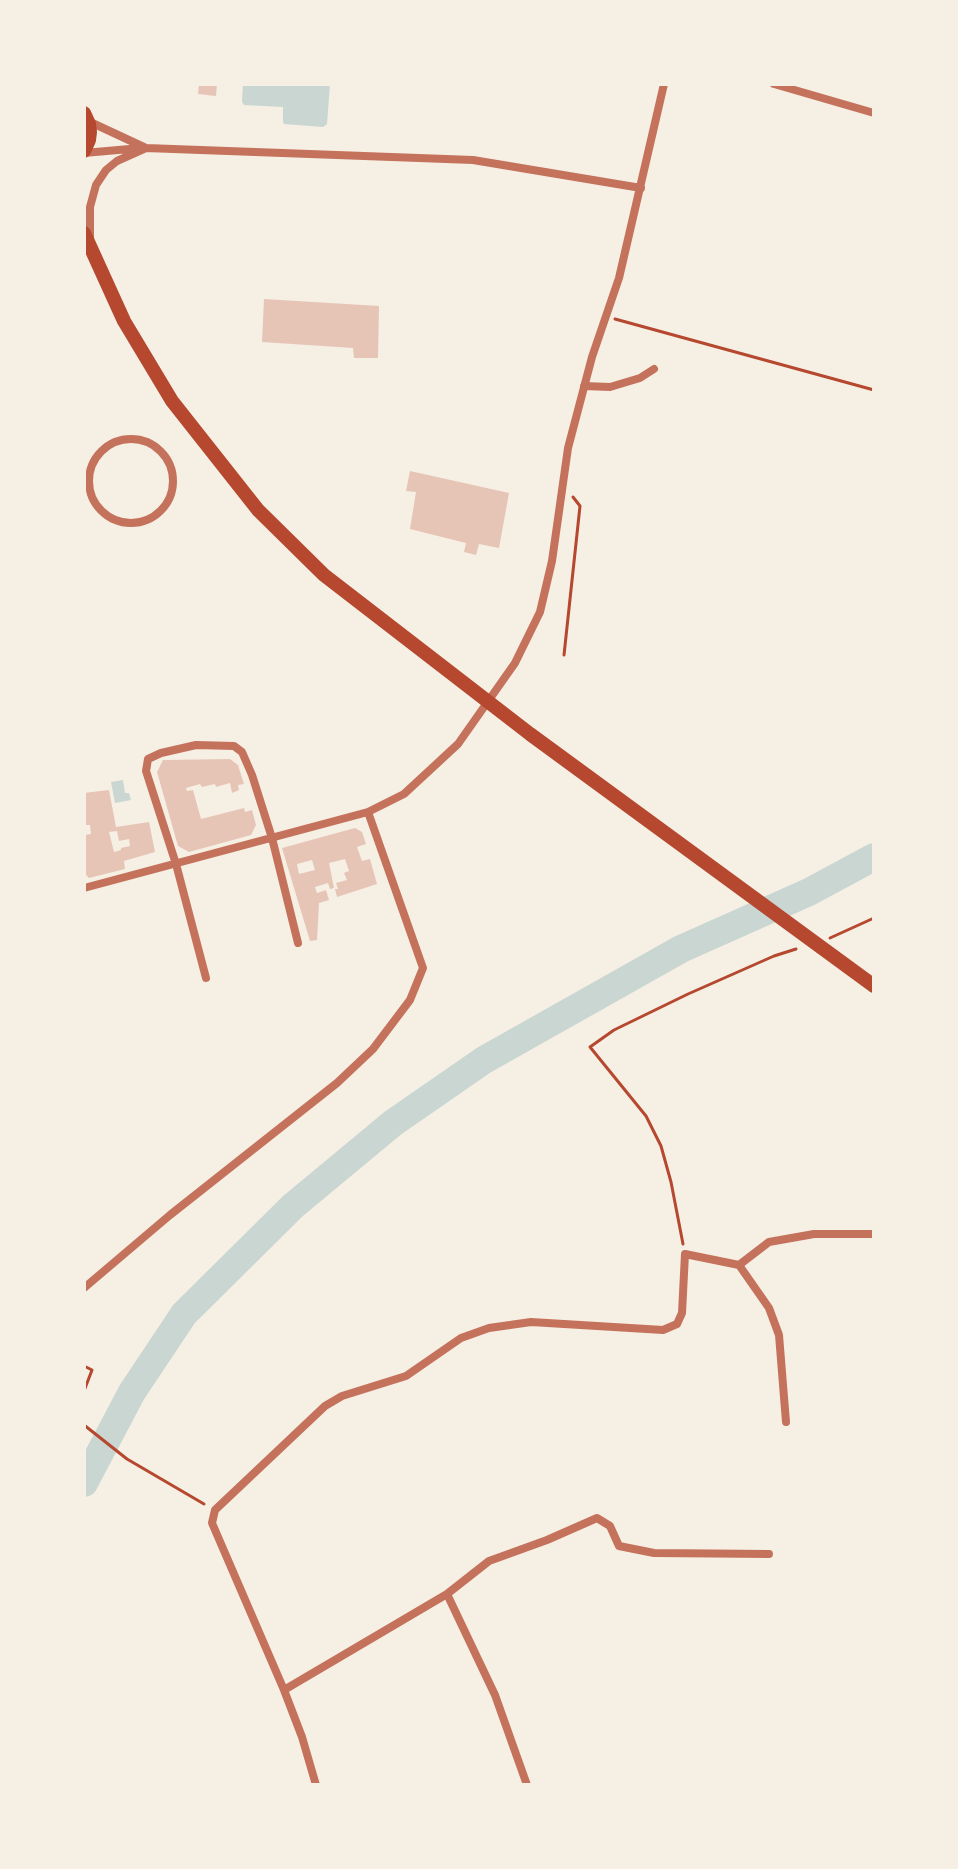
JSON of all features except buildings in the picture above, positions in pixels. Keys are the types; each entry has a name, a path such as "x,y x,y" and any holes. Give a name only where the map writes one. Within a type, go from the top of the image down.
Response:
{"highway":[{"path":"84,152 90,132 86,117"},
{"path":"84,219 87,238 124,321 172,401 258,510 324,575 518,725 723,876 823,942 874,986"}],"street":[{"path":"84,888 368,812 404,794 458,744 515,663 540,612 552,561 568,448 584,386 619,278 664,84"},
{"path":"774,84 874,113"},
{"path":"86,117 146,148"},
{"path":"84,152 146,148 473,160 641,188"},
{"path":"87,238 96,185 117,161 146,148"},
{"path":"584,386 610,387 640,378 654,369"},
{"path":"138,439 162,452 173,477 172,491 157,515 144,521 117,521 104,514 95,503 86,476 101,452 112,443 138,439"},
{"path":"206,978 176,864 146,771 148,759 161,753 196,745 234,746 242,752 272,838 298,943"},
{"path":"84,1288 170,1215 337,1083 373,1049 410,1000 423,968 368,812"},
{"path":"739,1265 769,1242 814,1234 874,1234"},
{"path":"316,1785 284,1690 212,1523 215,1510 325,1406 342,1396 406,1376 461,1338 489,1328 531,1322 663,1330 677,1324 682,1313 685,1254 739,1265 769,1308 779,1335 786,1422"},
{"path":"284,1690 447,1594 489,1561 597,1518 610,1526 619,1546 654,1553 769,1554"},
{"path":"447,1594 495,1695 527,1785"}],"path":[{"path":"606,317 874,390"},
{"path":"563,482 580,506 564,655"},
{"path":"823,942 874,918"},
{"path":"685,1254 661,1146 646,1116 590,1047 614,1030 688,994 774,956 800,948"},
{"path":"84,1366 92,1370 84,1391"},
{"path":"84,1425 127,1459 215,1510"}],"shaded area":[{"path":"243,84 330,84 327,124 323,127 284,124 283,107 244,105"},
{"path":"123,780 125,793 129,793 131,800 115,803 111,782"}],"waterway":[{"path":"84,1483 132,1392 184,1314 293,1206 393,1123 484,1060 681,949 809,892 874,857"}]}
